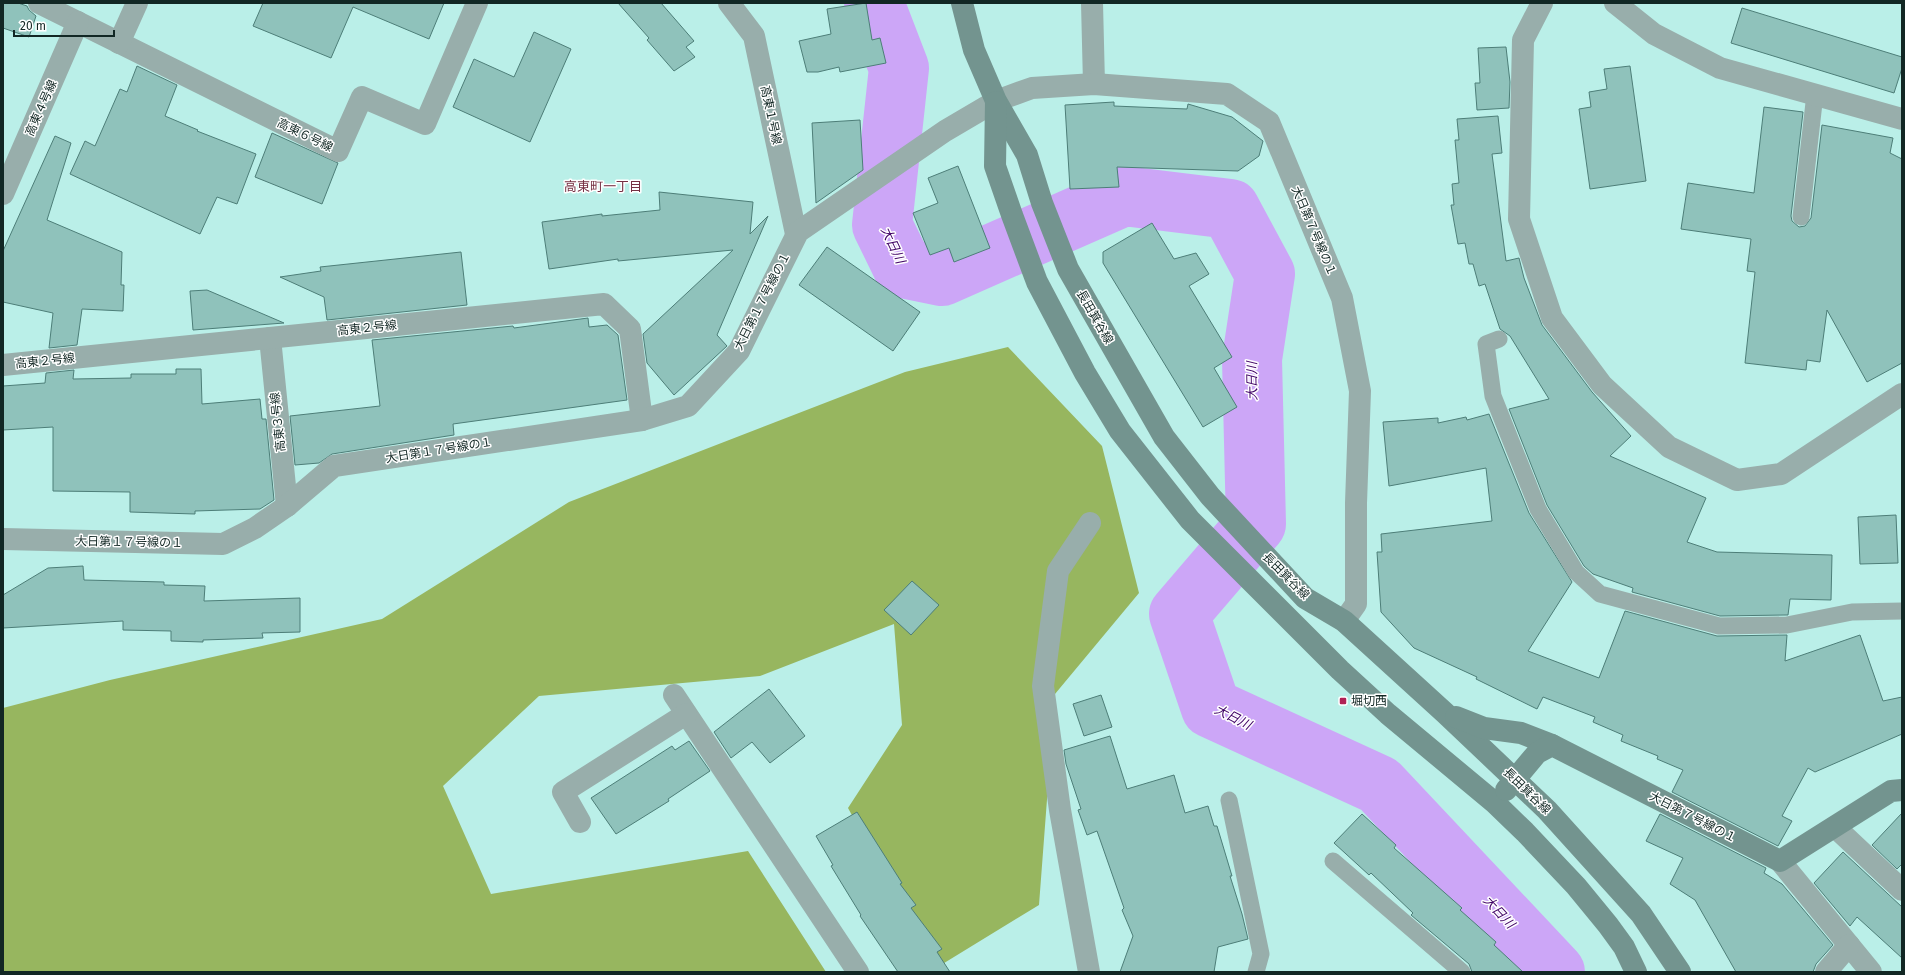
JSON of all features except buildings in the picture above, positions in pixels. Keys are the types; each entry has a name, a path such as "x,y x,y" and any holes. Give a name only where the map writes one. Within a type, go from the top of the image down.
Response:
{"street":[{"name":"高東６号線","path":"39,3 338,151 362,97 425,124 477,3"},
{"path":"119,42 137,3"},
{"name":"高東１号線","path":"729,3 754,36 797,233"},
{"name":"長田箕谷線","path":"962,3 974,50 996,102 1026,155 1042,203 1068,269 1164,437 1210,496 1305,598 1338,618 1445,713 1547,810 1641,914 1680,972"},
{"path":"1092,3 1094,84"},
{"path":"1542,3 1523,40 1519,218 1552,318 1602,385 1669,447 1737,480 1781,474 1902,394"},
{"path":"1615,3 1654,34 1720,68 1902,119"},
{"name":"高東４号線","path":"3,194 78,22"},
{"name":"大日第７号線の１","path":"797,233 945,131 996,102 1032,88 1094,84 1227,94 1269,122 1342,298 1360,391 1356,503 1356,604 1338,618"},
{"name":"長田箕谷線","path":"996,102 995,166 1037,282 1085,373 1120,431 1190,520 1312,642 1388,714 1495,803 1576,886 1624,947 1636,972"},
{"name":"大日第１７号線の１","path":"3,539 223,544 255,528 287,506 334,466 642,420 688,406 739,351 797,233"},
{"name":"高東２号線","path":"3,365 604,304 630,329 642,420"},
{"name":"高東３号線","path":"270,338 287,506"},
{"path":"1089,972 1060,810 1044,686 1058,570 1090,523"},
{"path":"674,695 858,972"},
{"name":"大日第７号線の１","path":"1445,713 1484,728 1521,733 1552,745 1780,861"},
{"path":"580,822 564,792 686,714"},
{"path":"1495,803 1537,753 1552,745"},
{"path":"1871,972 1780,861 1891,791 1902,790"},
{"path":"1835,827 1902,890"},
{"path":"1826,972 1849,945"}],"lane":[{"path":"1800,217 1815,94"},
{"path":"1499,339 1486,344 1493,396 1538,509 1576,572 1600,594 1719,626 1787,625 1852,612 1902,611"},
{"path":"1229,800 1261,954 1256,972"},
{"path":"1334,861 1462,972"}],"green space":[{"path":"1008,347 1102,446 1139,593 1055,694 1039,905 936,968 848,808 902,725 894,624 760,676 539,696 443,786 491,894 748,851 826,972 3,972 3,708 110,680 382,619 569,502 905,372"}],"waterway":[{"name":"大日川","path":"874,3 899,68 882,225 903,268 942,276 1124,196 1230,209 1265,274 1252,359 1256,524 1179,614 1211,708 1379,785 1555,972"}],"place":[{"name":"堀切西","path":"1343,701"}],"district":[{"name":"高東町一丁目","path":"603,186"}]}
